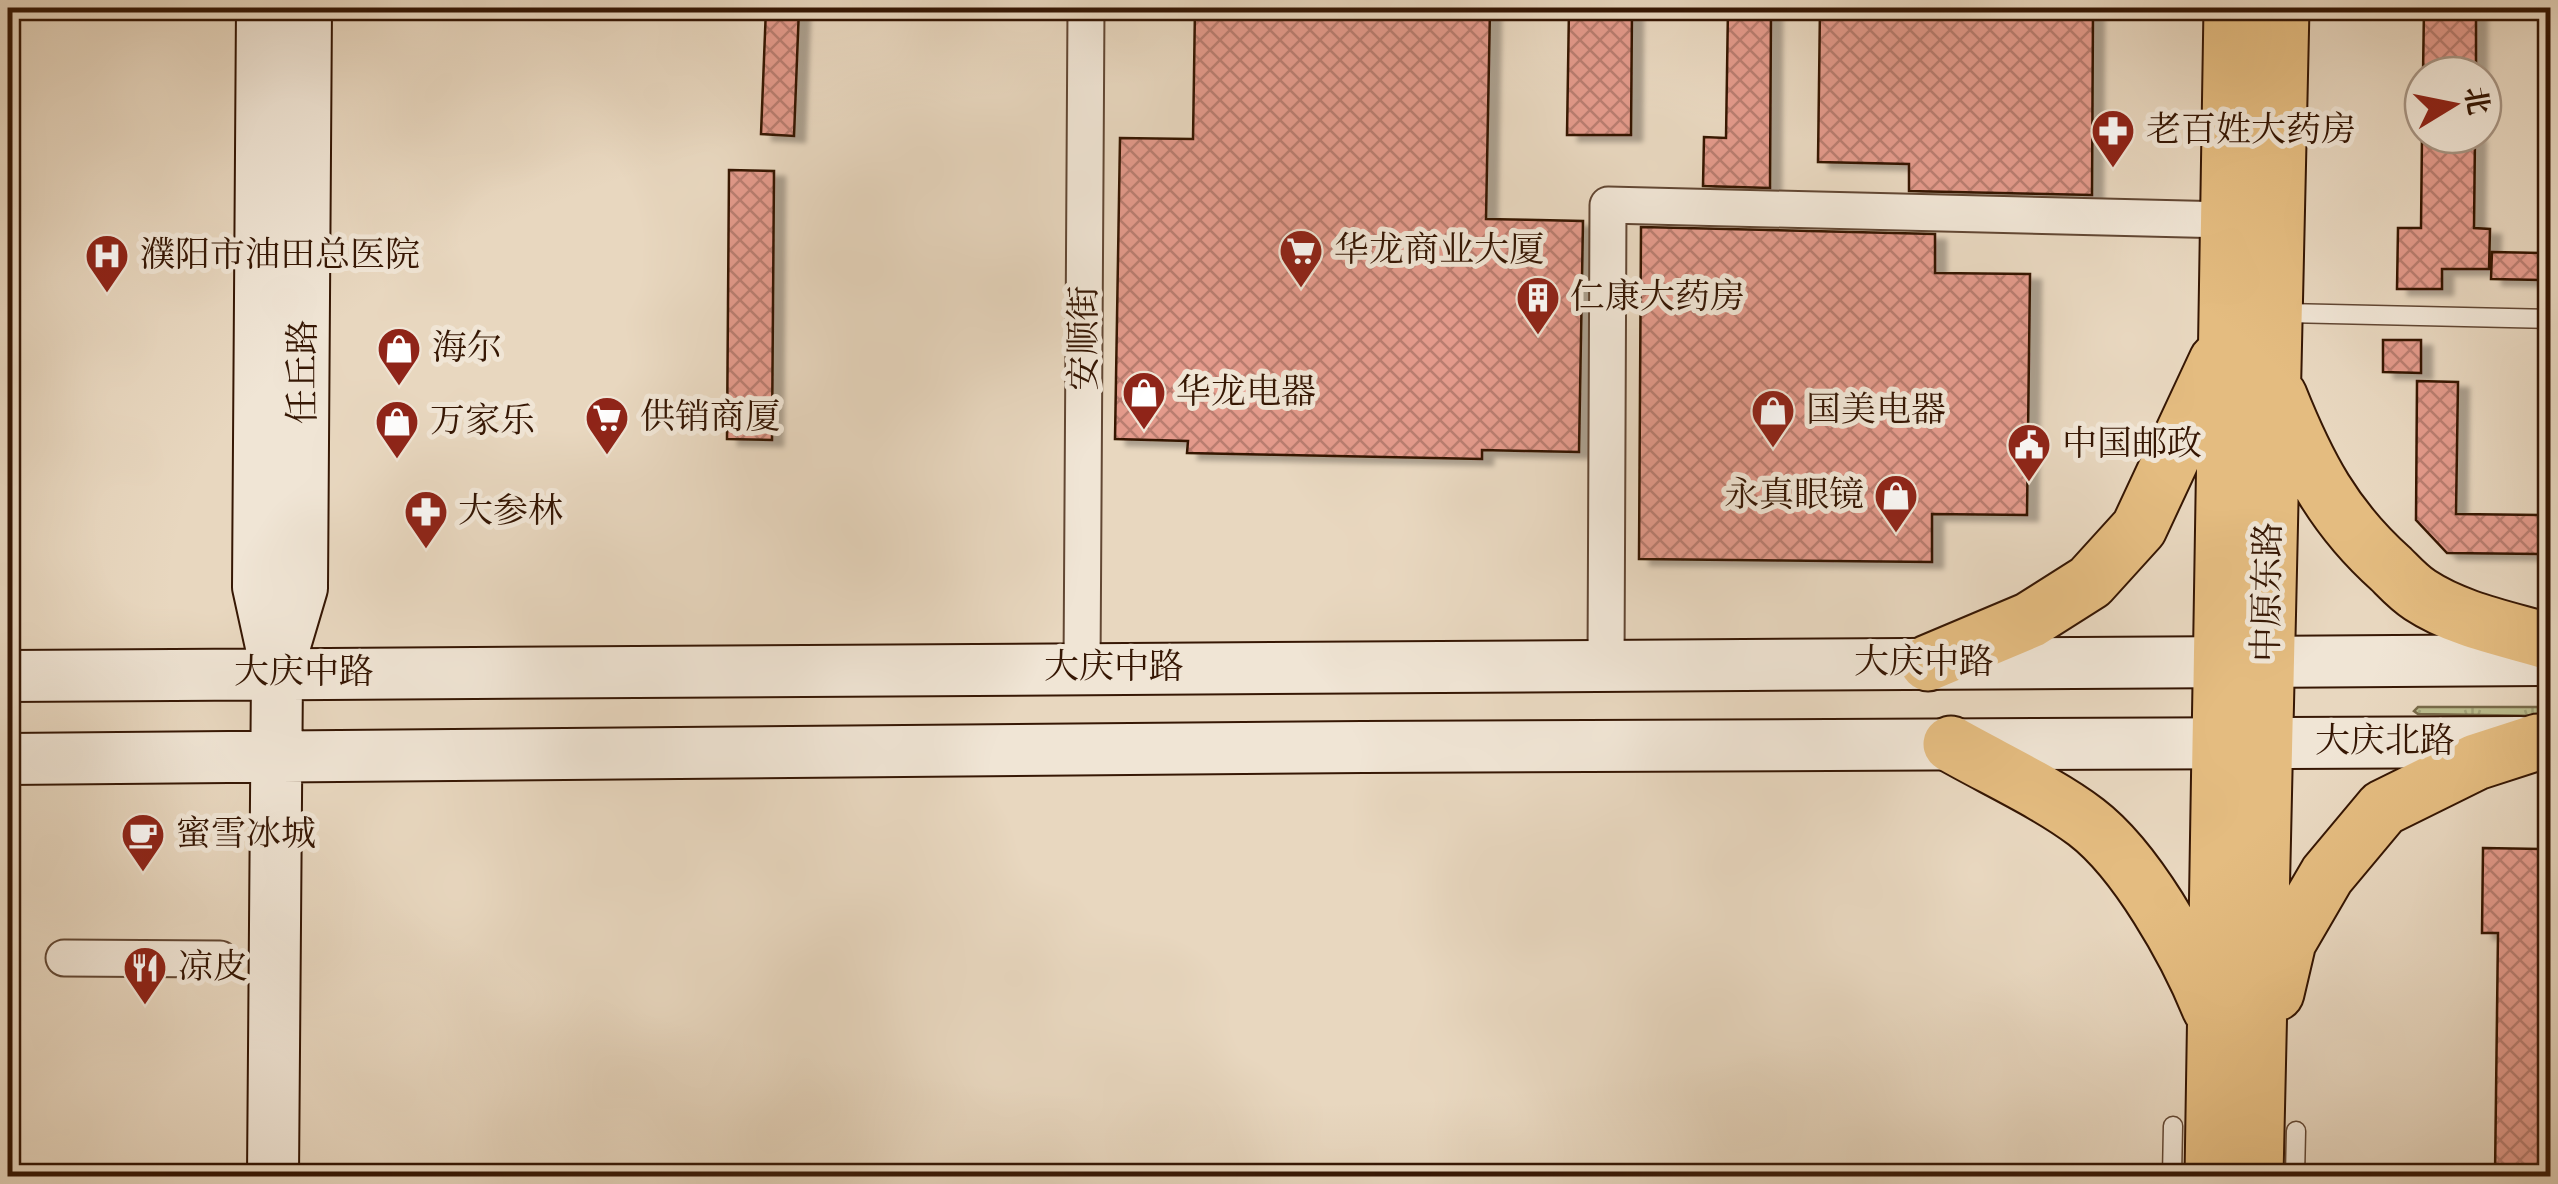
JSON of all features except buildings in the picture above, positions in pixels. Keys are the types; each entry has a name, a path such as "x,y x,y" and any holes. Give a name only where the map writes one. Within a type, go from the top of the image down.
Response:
{"main road":[{"name":"任丘路","path":"262,8 258,587 277,674 273,1176"},
{"name":"任丘路","path":"277,674 302,588 306,8"},
{"name":"中原东路","path":"2213,1176 2215,1020 2242,743 2244,662 2227,340 2232,8"},
{"name":"中原东路","path":"2244,662 2274,381 2281,8"},
{"path":"1928,663 2030,620 2090,582 2140,528 2227,340"},
{"path":"2274,381 2318,481 2349,529 2382,562 2419,595 2471,618 2550,642"},
{"path":"2244,662 2550,660"},
{"name":"大庆中路","path":"8,676 2244,662"},
{"path":"2258,1069 2288,942 2328,875 2383,808 2476,762 2544,742"},
{"name":"大庆北路","path":"2242,743 2544,742"},
{"name":"中原东路","path":"2242,743 2258,1069 2255,1176"},
{"path":"8,760 2242,743"},
{"path":"1951,744 2086,822 2122,858 2194,969 2215,1020"}],"street":[{"name":"安顺街","path":"1082,669 1086,8"},
{"path":"1606,665 1608,205 2228,220"},
{"path":"64,958 220,959"}],"lane":[{"path":"2275,313 2550,319"},
{"path":"2172,1126 2172,1176"},
{"path":"2296,1131 2296,1176"}],"green space":[{"path":"2418,707 2550,707 2550,716 2418,714 2414,711"}],"place":[{"name":"老百姓大药房","path":"2113,169"},
{"name":"华龙商业大厦","path":"1301,289"},
{"name":"濮阳市油田总医院","path":"107,294"},
{"name":"仁康大药房","path":"1538,336"},
{"name":"海尔","path":"399,387"},
{"name":"华龙电器","path":"1144,431"},
{"name":"国美电器","path":"1773,449"},
{"name":"供销商厦","path":"607,456"},
{"name":"万家乐","path":"397,460"},
{"name":"中国邮政","path":"2029,483"},
{"name":"永真眼镜","path":"1896,534"},
{"name":"大参林","path":"426,550"},
{"name":"蜜雪冰城","path":"143,873"},
{"name":"凉皮","path":"145,1006"}]}
